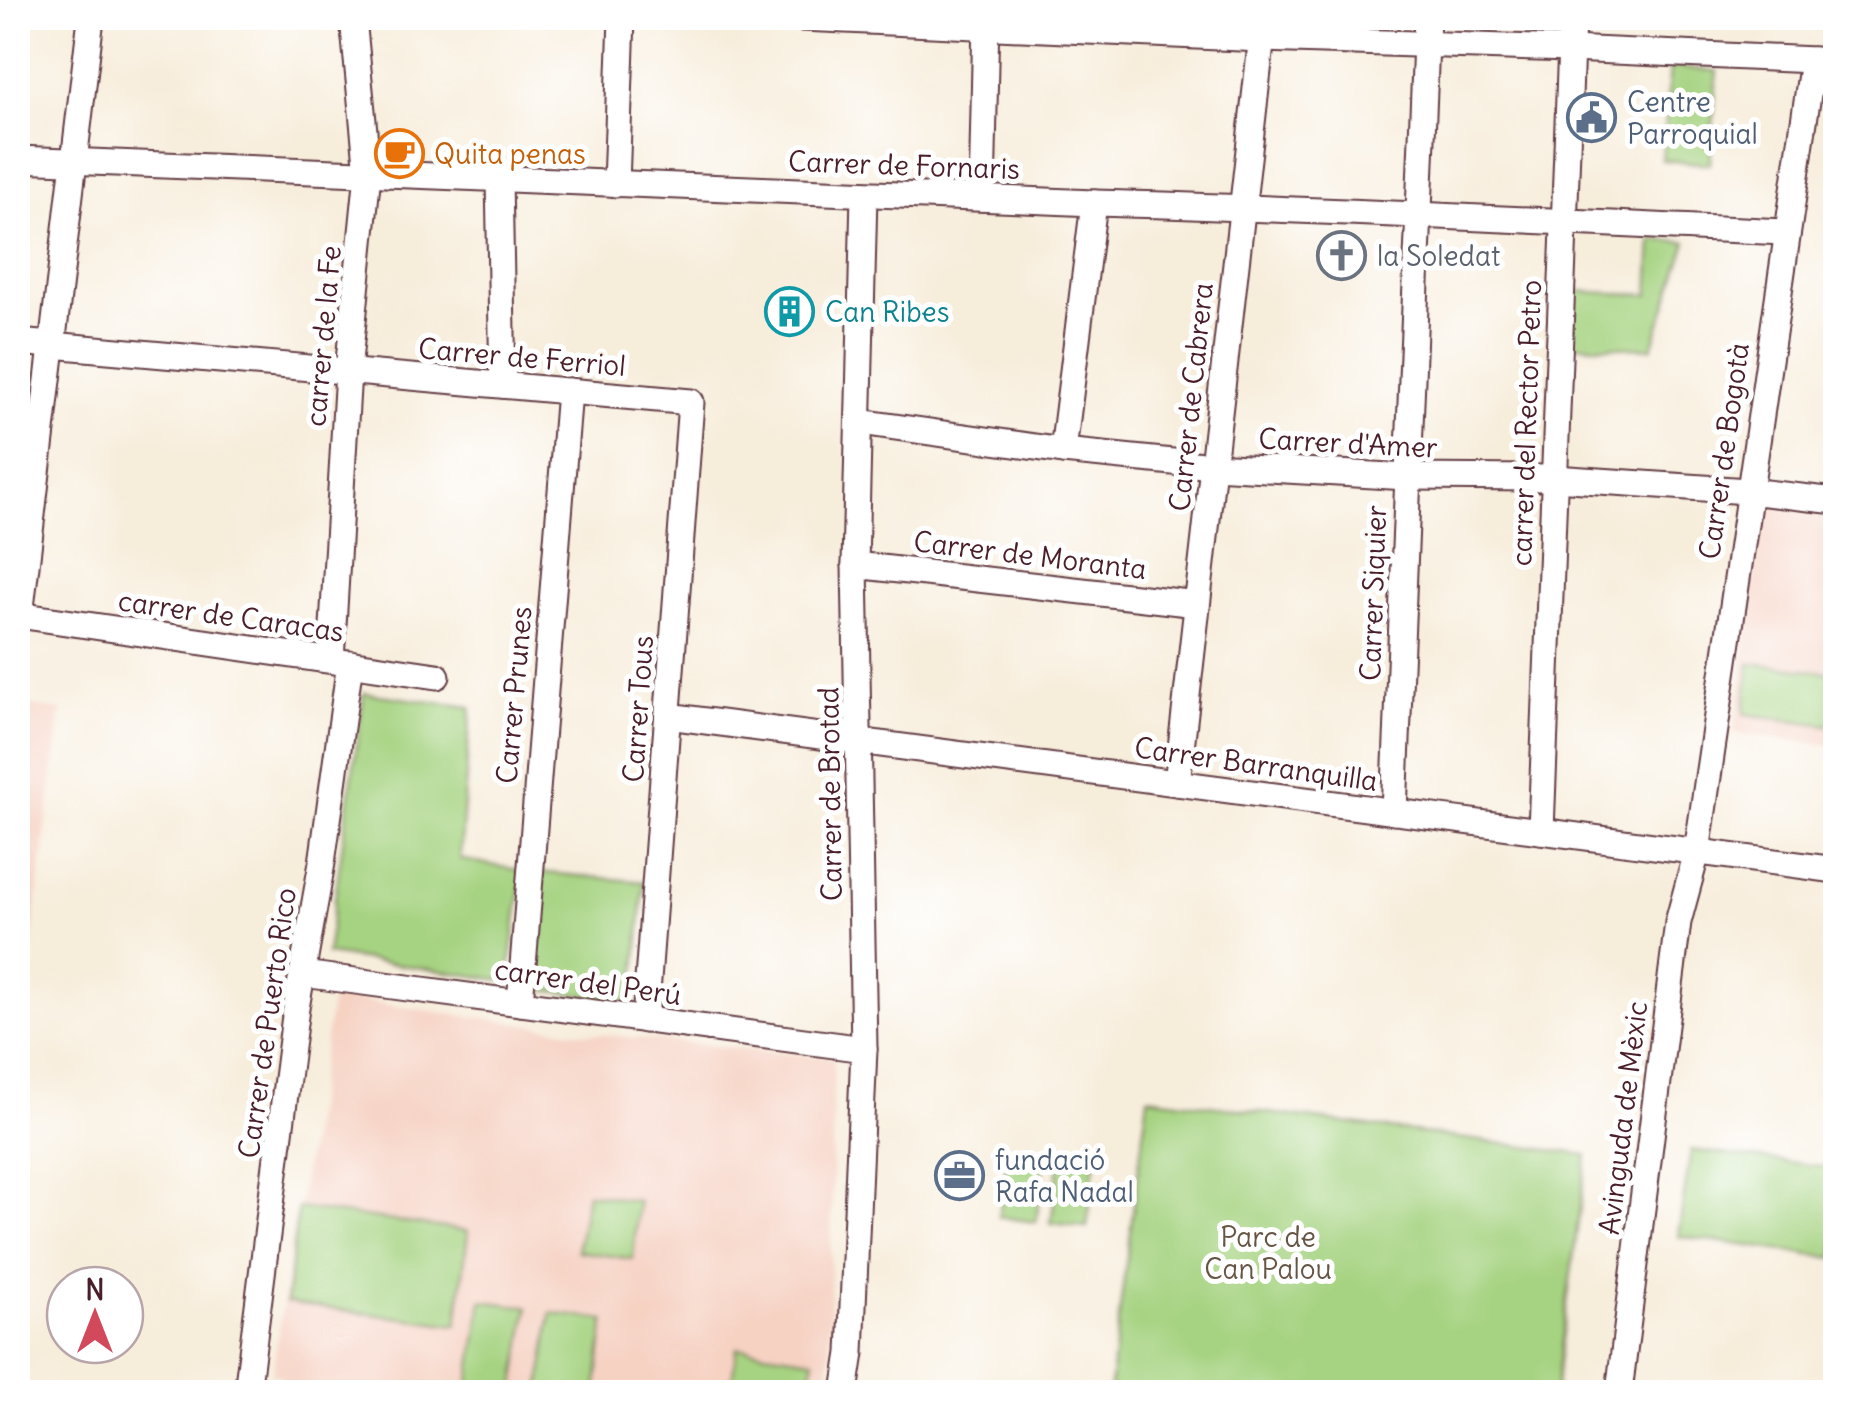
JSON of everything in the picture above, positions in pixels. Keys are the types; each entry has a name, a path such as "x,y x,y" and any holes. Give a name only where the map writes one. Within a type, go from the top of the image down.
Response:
{"street":[{"path":"18,616 91,18"},
{"name":"carrer de la Fe","path":"341,662 348,372 368,173 353,18"},
{"path":"616,184 622,18"},
{"path":"802,18 1426,30 1570,48 1824,60"},
{"name":"carrer del Rector Petro","path":"1541,832 1572,18"},
{"path":"982,198 986,22"},
{"name":"Carrer de Cabrera","path":"1177,784 1263,28"},
{"name":"Carrer Siquier","path":"1394,812 1426,30"},
{"name":"Carrer de Bogotà","path":"1697,852 1787,232 1824,60"},
{"name":"Carrer de Fornaris","path":"18,159 1787,232"},
{"path":"499,178 502,385"},
{"name":"Carrer de Brotad","path":"845,1392 851,1353 864,1049 856,565 864,194"},
{"path":"1063,451 1094,203"},
{"name":"Carrer de Ferriol","path":"18,342 691,402"},
{"name":"Carrer Prunes","path":"520,1003 569,391"},
{"name":"Carrer Tous","path":"646,1020 691,402"},
{"name":"Carrer d'Amer","path":"860,422 1063,451 1213,466 1408,477 1554,478 1836,501"},
{"name":"Carrer de Moranta","path":"856,565 1197,604"},
{"name":"carrer de Caracas","path":"18,616 437,676"},
{"name":"Carrer de Puerto Rico","path":"247,1392 341,662"},
{"name":"Carrer Barranquilla","path":"668,716 1836,870"},
{"name":"Avinguda de Mèxic","path":"1619,1392 1678,922 1697,852"},
{"name":"carrer del Perú","path":"303,974 864,1049"}],"shaded area":[{"path":"1775,507 1835,514 1835,746 1734,733 1763,511"},
{"path":"18,704 61,710 18,1051"},
{"path":"332,997 579,1032 834,1058 829,1392 284,1392 282,1377 272,1374"}],"green space":[{"path":"1670,67 1717,71 1710,164 1662,160"},
{"path":"1652,240 1687,242 1652,348 1571,345 1573,291 1649,295"},
{"path":"1750,663 1835,673 1835,726 1744,714"},
{"path":"364,693 471,707 460,859 523,871 508,981 327,954"},
{"path":"537,872 644,882 633,1003 531,988"},
{"name":"Parc de Can Palou","path":"1148,1097 1587,1155 1555,1392 1109,1392"},
{"path":"1691,1150 1835,1168 1835,1258 1678,1236"},
{"path":"1008,1151 1045,1156 1036,1222 999,1217"},
{"path":"1060,1158 1095,1162 1087,1227 1051,1223"},
{"path":"587,1193 638,1201 633,1259 577,1251"},
{"path":"298,1208 468,1231 457,1325 286,1303"},
{"path":"482,1301 528,1307 514,1392 468,1392"},
{"path":"551,1313 605,1320 596,1392 540,1392"},
{"path":"737,1348 814,1359 809,1392 731,1386"}],"place":[{"name":"Centre Parroquial","path":"1592,118"},
{"name":"Quita penas","path":"399,154"},
{"name":"la Soledat","path":"1342,256"},
{"name":"Can Ribes","path":"790,312"},
{"name":"fundació Rafa Nadal","path":"960,1176"}]}
